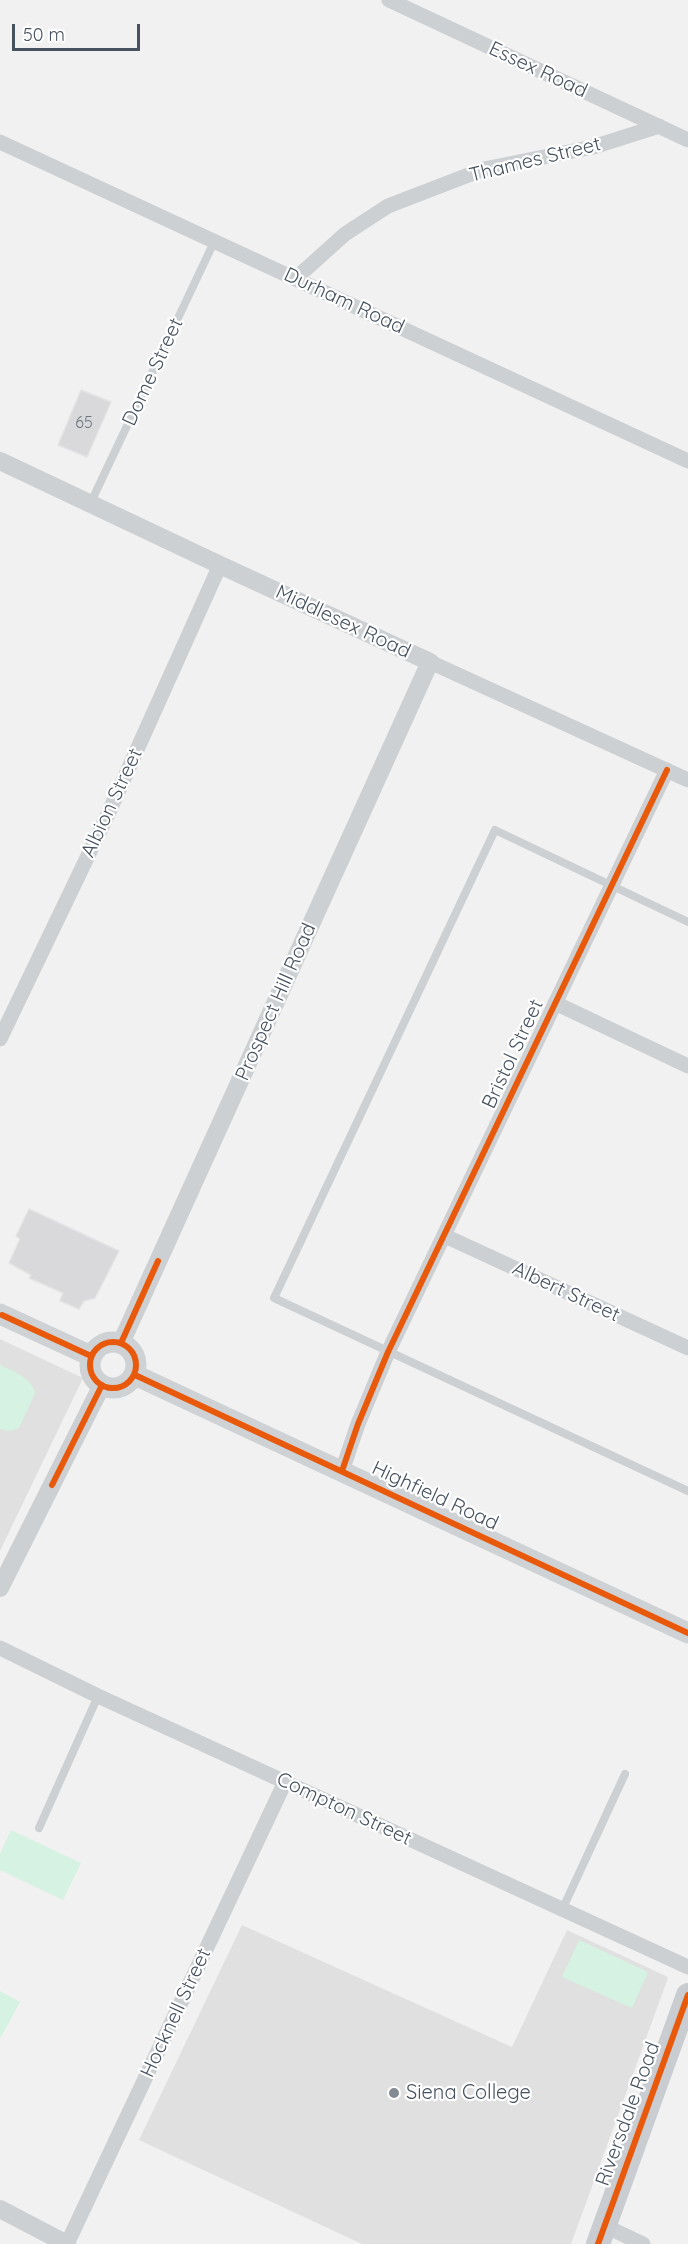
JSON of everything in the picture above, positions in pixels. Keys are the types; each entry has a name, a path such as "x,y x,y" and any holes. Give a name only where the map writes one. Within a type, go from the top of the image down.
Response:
{"main road":[{"path":"0,1314 92,1356"},
{"path":"105,1342 121,1343 130,1348 136,1358 135,1375 119,1387 102,1386 91,1374 92,1356 96,1348 105,1342"},
{"name":"Highfield Road","path":"135,1375 688,1633"},
{"name":"Riversdale Road","path":"602,2235 688,1995"}],"street":[{"name":"Essex Road","path":"389,0 688,140"},
{"name":"Thames Street","path":"295,279 345,234 388,206 484,169 593,147 659,126"},
{"name":"Durham Road","path":"0,142 688,461"},
{"name":"Middlesex Road","path":"0,460 220,565 688,780"},
{"name":"Albion Street","path":"0,1039 109,812 220,565"},
{"name":"Prospect Hill Road","path":"121,1343 430,662"},
{"name":"Bristol Street","path":"342,1471 358,1424 388,1352 667,770"},
{"path":"555,1003 688,1066"},
{"name":"Albert Street","path":"445,1236 688,1348"},
{"path":"0,1588 102,1386"},
{"name":"Compton Street","path":"0,1648 98,1696 688,1967"},
{"name":"Hocknell Street","path":"67,2244 285,1782"},
{"path":"0,2209 67,2244"},
{"path":"602,2235 643,2244"}],"lane":[{"name":"Dome Street","path":"91,502 214,242"},
{"path":"688,922 495,830 274,1298 688,1491"},
{"path":"39,1828 98,1696"},
{"path":"562,1910 625,1774"}],"shaded area":[{"path":"0,1339 83,1378 0,1551"},
{"name":"Siena College","path":"242,1925 512,2047 567,1930 666,1976 668,1978 571,2244 362,2244 139,2140"}],"green space":[{"path":"0,1365 26,1379 35,1393 19,1428 10,1431 0,1429"},
{"path":"11,1830 81,1863 63,1900 0,1870 0,1854"},
{"path":"579,1940 648,1972 632,2008 562,1977"},
{"path":"0,1991 20,2002 1,2037 0,2037"}],"building":[{"path":"81,390 111,402 87,457 58,445"},
{"path":"29,1209 119,1251 95,1298 84,1301 79,1309 60,1301 63,1293 29,1278 31,1275 9,1263 20,1239 16,1236"}],"tram line":[{"path":"594,2244 688,1984"}],"cycle path":[{"path":"342,1471 358,1424 388,1352 667,770"},
{"path":"121,1343 158,1261"},
{"path":"2,1315 91,1356"},
{"path":"113,1342 122,1343 129,1349 135,1356 136,1365 135,1374 129,1381 122,1387 113,1388 104,1387 97,1381 91,1374 90,1365 91,1356 97,1349 104,1343 113,1342"},
{"path":"135,1375 688,1633"},
{"path":"52,1485 102,1385"},
{"path":"598,2244 688,1995"}],"place":[{"name":"Siena College","path":"394,2093"}]}
